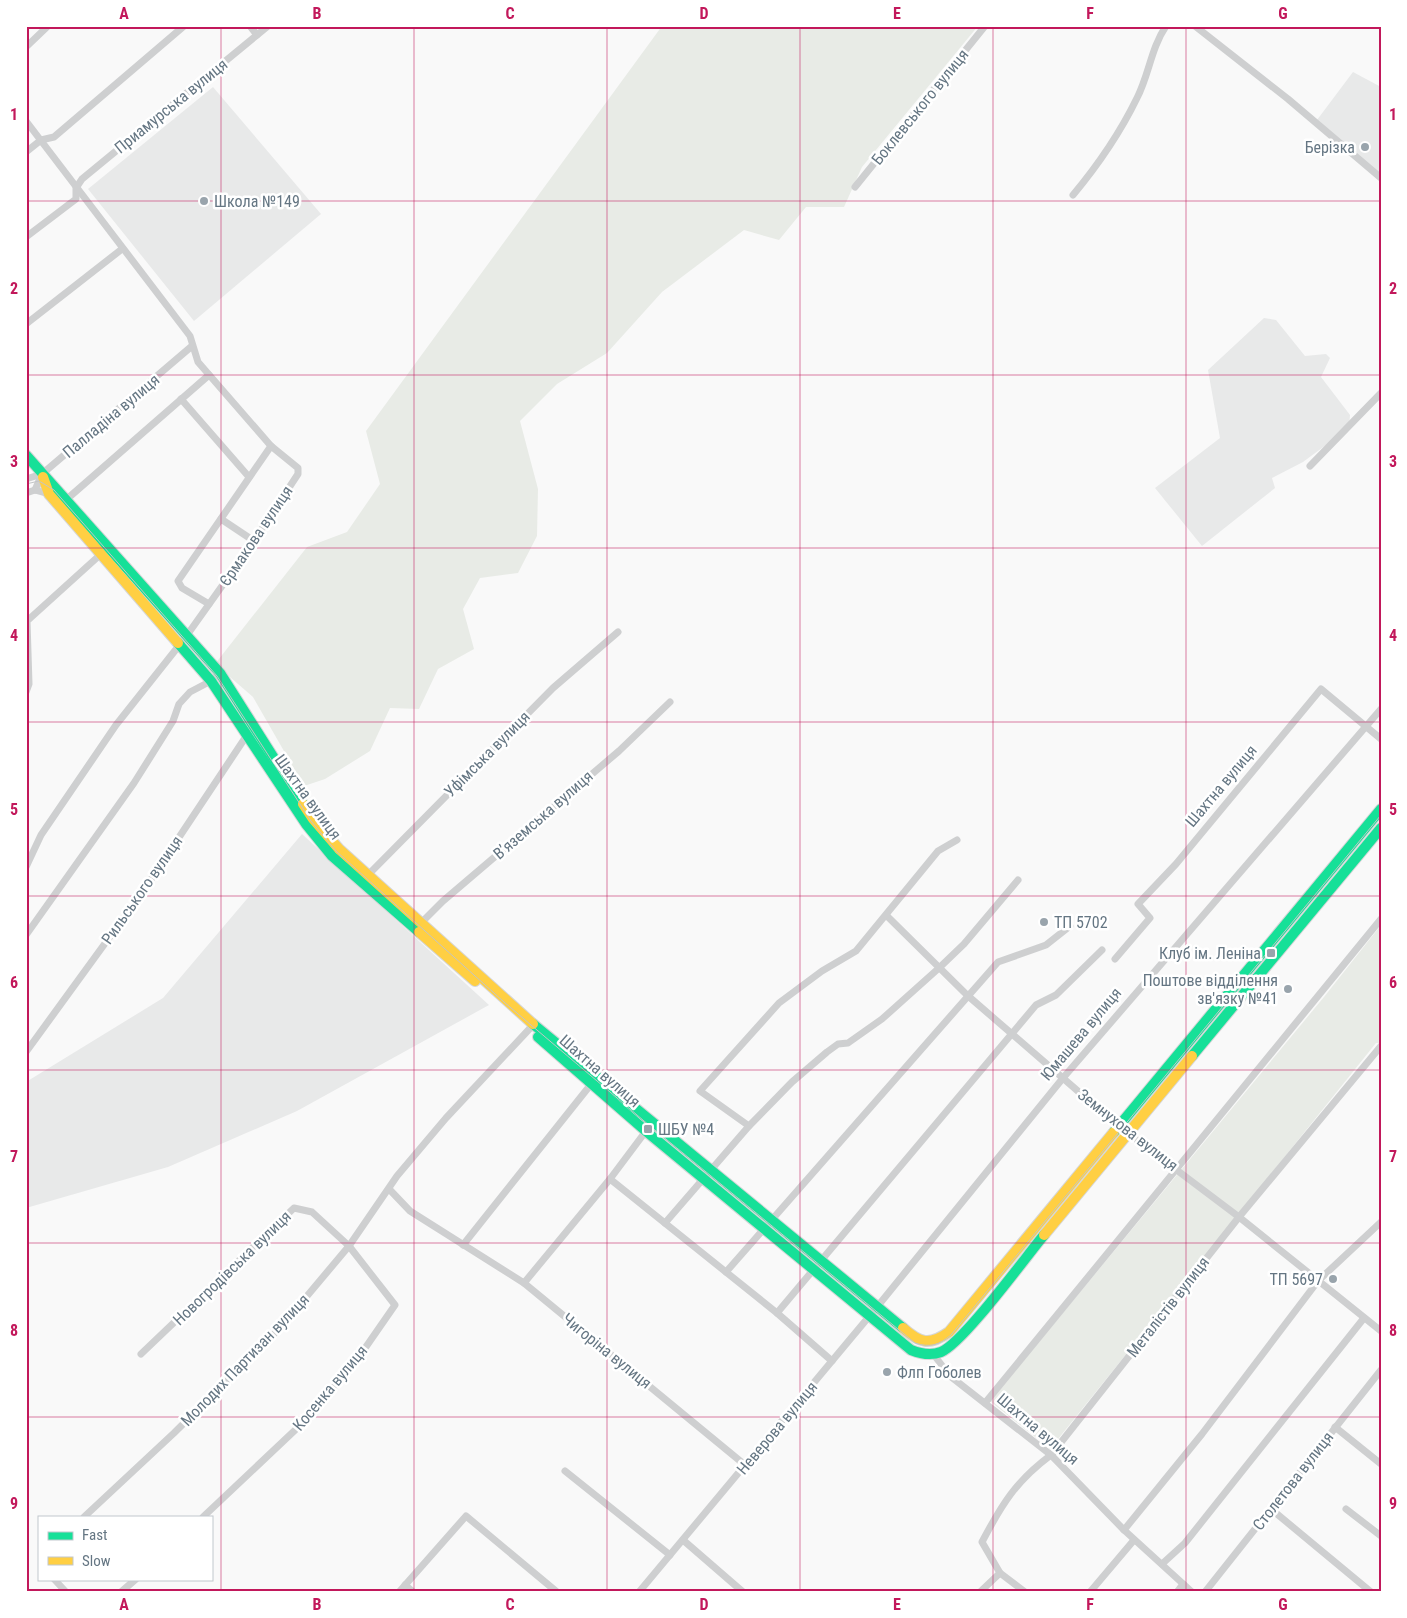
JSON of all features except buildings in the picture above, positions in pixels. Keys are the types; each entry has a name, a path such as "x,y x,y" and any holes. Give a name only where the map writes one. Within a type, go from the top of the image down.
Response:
{"main road":[{"name":"Шахтна вулиця","path":"26,455 188,634 220,673 313,819 365,878 592,1083 649,1127 712,1171 822,1260 911,1350 922,1354 934,1355"},
{"name":"Шахтна вулиця","path":"42,474 49,494 211,682 306,824 332,856 365,878"},
{"path":"1118,1125 1381,809"},
{"path":"934,1355 946,1350 956,1342 1381,828"},
{"name":"Шахтна вулиця","path":"532,1027 649,1127 705,1179 814,1270 917,1340 930,1342 940,1339 949,1332 1118,1125"}],"street":[{"path":"26,47 48,26"},
{"path":"26,152 41,140 54,137 184,26"},
{"path":"250,26 257,35"},
{"name":"Приамурська вулиця","path":"76,188 82,179 268,26"},
{"name":"Боклевського вулиця","path":"855,188 985,26"},
{"path":"1073,195 1100,163 1138,97 1160,35 1166,26"},
{"path":"1195,26 1288,99 1381,178"},
{"name":"Єрмакова вулиця","path":"26,121 190,336 198,362 271,446 298,468 298,474 254,541 180,645 116,725 41,835 26,868"},
{"path":"26,237 76,199 76,188"},
{"path":"26,324 122,249"},
{"name":"Палладіна вулиця","path":"26,479 42,474 192,346"},
{"path":"67,499 209,375"},
{"path":"1310,466 1381,393"},
{"path":"181,399 250,477"},
{"path":"209,604 182,588 178,582 271,446"},
{"path":"35,490 42,474"},
{"path":"26,493 35,490 49,494"},
{"path":"221,519 254,541"},
{"path":"26,692 29,684 28,621 101,554"},
{"name":"Уфімська вулиця","path":"365,878 553,688 618,632"},
{"path":"26,935 134,783 173,721 179,704 190,692 211,682 220,673"},
{"name":"Шахтна вулиця","path":"1115,959 1150,918 1138,904 1176,864 1321,689 1381,739"},
{"name":"В’яземська вулиця","path":"419,925 443,901 619,751 670,702"},
{"name":"Юмашева вулиця","path":"874,1311 1062,1078 1364,726 1381,709"},
{"name":"Рильського вулиця","path":"26,1052 146,887 254,725"},
{"path":"749,1126 700,1091 779,1002 822,971 856,951 887,916 938,851 957,840"},
{"path":"665,1223 749,1126 792,1082 838,1044 848,1043 882,1019 964,944 1018,880"},
{"name":"Земнухова вулиця","path":"887,916 967,995 1127,1133 1240,1217 1381,1331"},
{"path":"985,1403 1381,919"},
{"path":"726,1272 896,1080 967,995 998,962 1046,945 1070,926"},
{"path":"777,1313 1036,1005 1056,996 1102,950"},
{"path":"390,1190 397,1176 446,1118 532,1027"},
{"name":"Металістів вулиця","path":"1000,1573 982,1542 999,1509 1028,1472 1051,1455 1240,1217 1381,1046"},
{"path":"463,1245 592,1083"},
{"path":"524,1283 610,1179 649,1127"},
{"path":"610,1179 777,1313 832,1361"},
{"name":"Чигоріна вулиця","path":"390,1190 410,1211 524,1283 745,1465"},
{"name":"Молодих Партизан вулиця","path":"85,1516 174,1434 281,1327 350,1246 390,1190"},
{"name":"Новогродівська вулиця","path":"141,1354 294,1208 312,1212 350,1246"},
{"path":"1124,1530 1202,1434 1318,1281 1381,1222"},
{"name":"Косенка вулиця","path":"204,1516 310,1416 361,1354 395,1305 350,1246"},
{"name":"Неверова вулиця","path":"639,1592 874,1311"},
{"path":"1162,1564 1185,1543 1364,1318"},
{"name":"Шахтна вулиця","path":"934,1355 950,1376 1051,1455 1134,1540 1192,1592"},
{"name":"Столетова вулиця","path":"1205,1592 1381,1370"},
{"path":"1335,1427 1381,1464"},
{"path":"565,1471 670,1555"},
{"path":"1271,1509 1371,1592"},
{"path":"1346,1509 1381,1536"},
{"path":"399,1592 466,1516 557,1592"},
{"path":"683,1540 743,1592"},
{"path":"1090,1592 1134,1540"},
{"path":"980,1592 1000,1573 1025,1592"},
{"path":"55,1580 66,1592"},
{"path":"121,1592 135,1580"},
{"path":"1177,1592 1183,1584"},
{"path":"405,1585 413,1592"}],"shaded area":[{"path":"662,26 978,26 862,167 844,207 806,207 779,240 744,230 662,292 607,353 557,384 520,421 538,489 537,536 518,573 480,578 463,609 474,649 438,669 419,709 390,708 370,751 325,779 304,786 253,697 215,664 307,547 347,532 380,484 366,431"},
{"name":"Берізка","path":"1353,72 1381,87 1381,174 1317,120"},
{"name":"Школа №149","path":"213,87 321,214 194,321 88,189"},
{"path":"1264,318 1276,320 1305,356 1326,354 1330,358 1321,377 1350,415 1349,428 1303,462 1272,478 1275,488 1202,546 1155,488 1220,438 1208,370"},
{"path":"302,834 489,1005 297,1111 168,1167 26,1208 26,1082 163,998"},
{"path":"1381,925 1381,1043 1376,1043 1050,1449 990,1401 1324,997"}],"tram line":[{"path":"26,484 39,481 54,490 217,676 311,821 336,851 504,1002 650,1126 915,1343 920,1345 934,1345 951,1335 1381,815"}],"traffic: fast":[{"path":"26,455 220,673 303,804"},
{"path":"178,643 211,681 306,824 332,856 419,932"},
{"path":"1114,1132 1381,809"},
{"path":"1192,1056 1381,828"},
{"path":"533,1024 903,1328"},
{"path":"538,1037 647,1132 911,1350 934,1354 941,1352 951,1345 978,1317 1044,1235"}],"traffic: slow":[{"path":"43,477 49,494 178,643"},
{"path":"303,804 313,819 339,849 533,1024"},
{"path":"419,932 475,981"},
{"path":"1044,1235 1192,1056"},
{"path":"903,1328 920,1340 925,1341 936,1339 949,1332 1114,1132"}],"place":[{"name":"Берізка","path":"1365,147"},
{"name":"Школа №149","path":"204,201"},
{"name":"ТП 5702","path":"1044,922"},
{"name":"Клуб ім. Леніна","path":"1271,953"},
{"name":"Поштове відділення зв'язку №41","path":"1288,989"},
{"name":"ШБУ №4","path":"648,1129"},
{"name":"ТП 5697","path":"1333,1279"},
{"name":"Флп Гоболев","path":"887,1372"}]}
